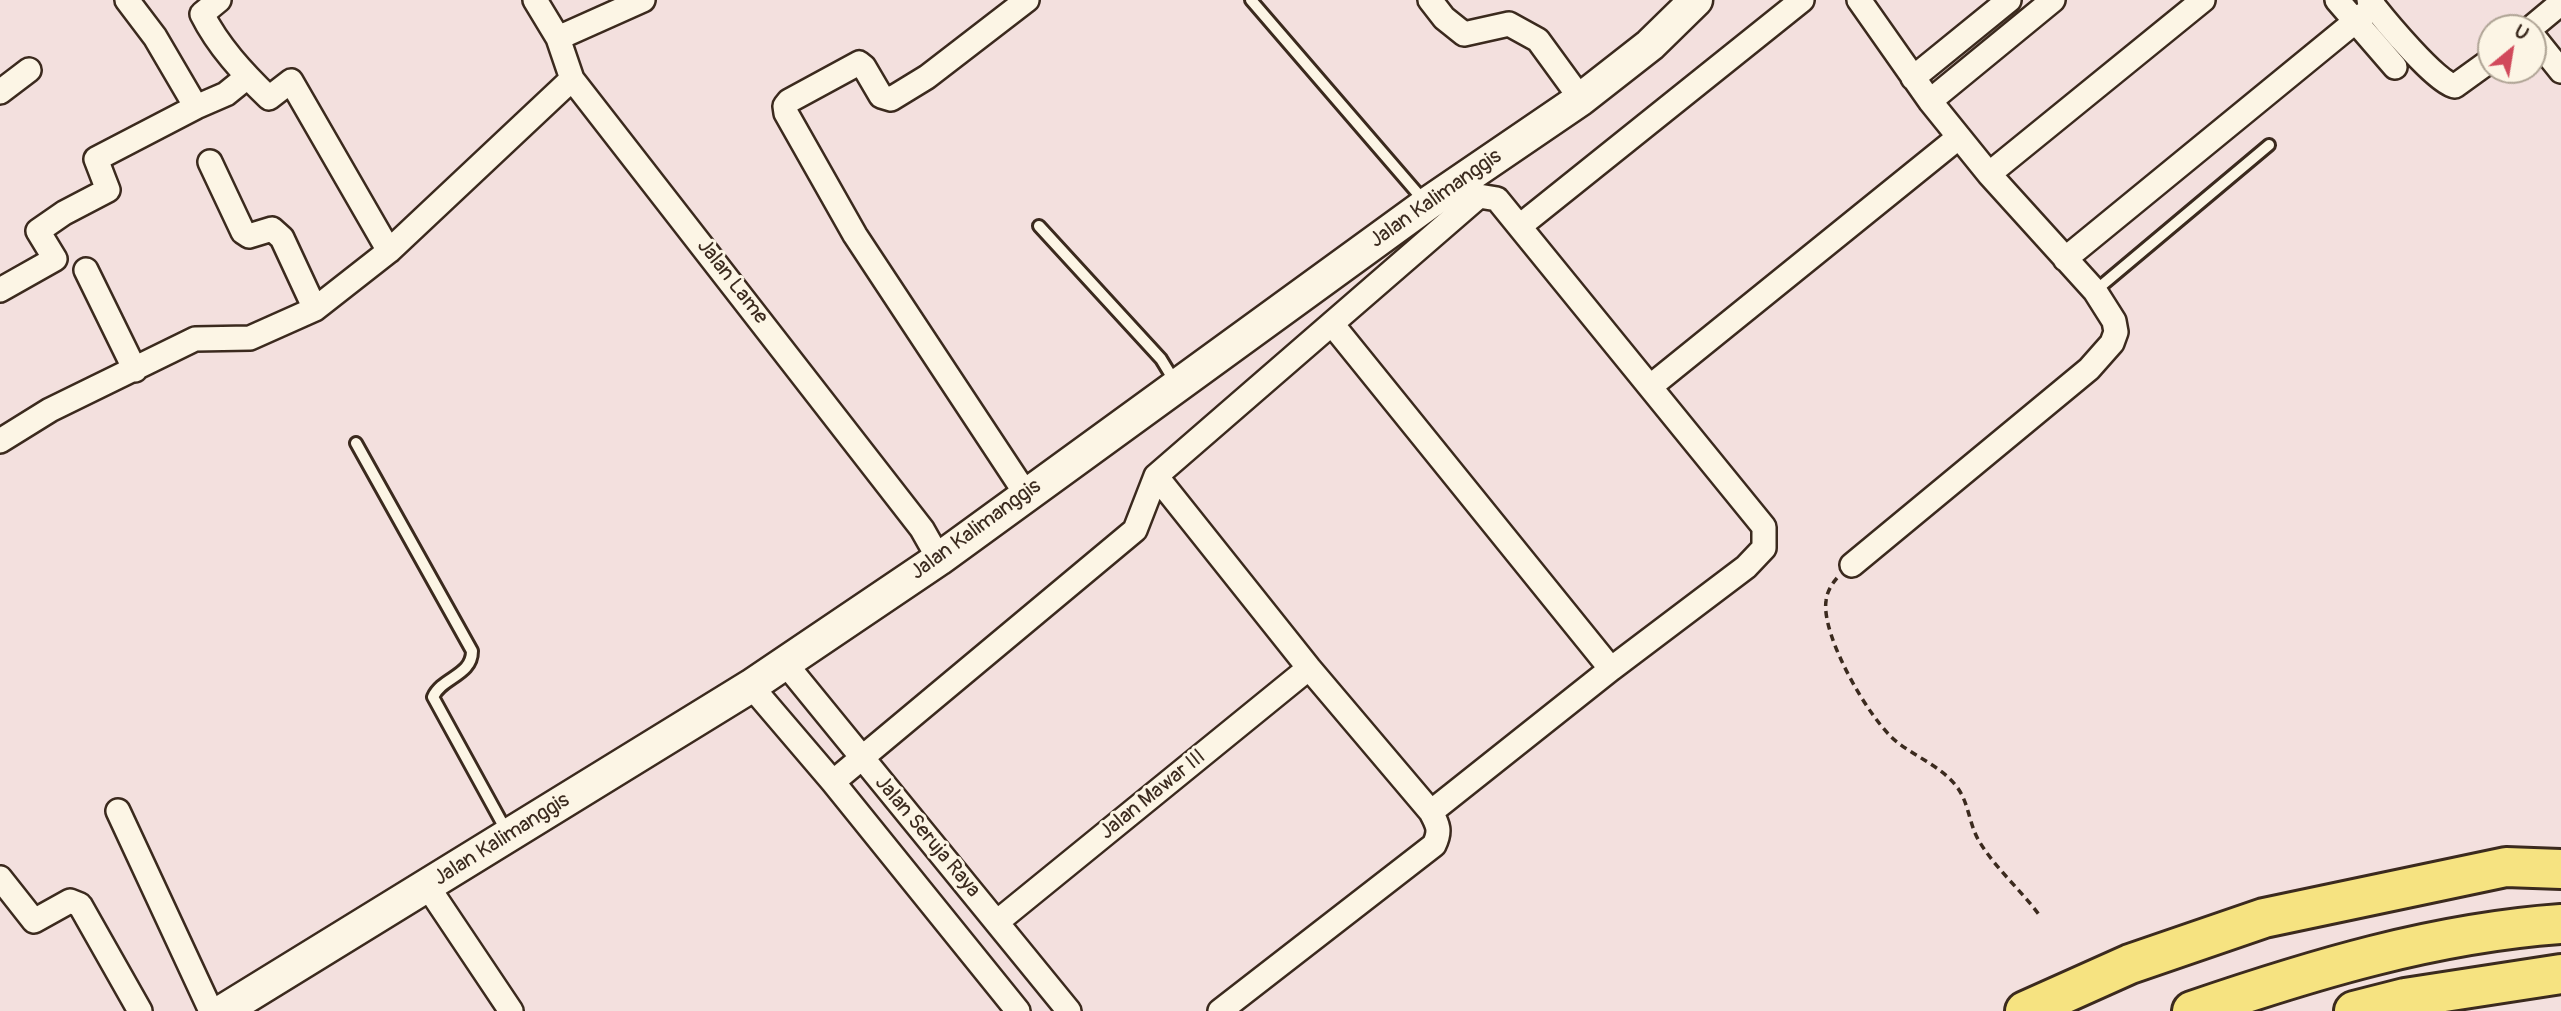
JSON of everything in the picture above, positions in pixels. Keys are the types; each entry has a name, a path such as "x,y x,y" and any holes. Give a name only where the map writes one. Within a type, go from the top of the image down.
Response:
{"highway":[{"path":"2025,1011 2130,964 2264,918 2505,867 2561,869"},
{"path":"2192,1011 2278,981 2400,948 2515,927 2561,924"},
{"path":"2354,1011 2405,998 2561,974"}],"main road":[{"name":"Jalan Kalimanggis","path":"223,1011 751,687 939,559 1427,204 1581,99 1650,45 1696,0"}],"street":[{"path":"127,0 155,37 196,107"},
{"path":"219,0 202,14 210,29 247,77 269,98 291,81 388,251"},
{"name":"Jalan Lame","path":"535,0 558,38 572,79 913,518 939,559"},
{"path":"558,38 643,0"},
{"path":"1026,494 855,234 786,113 785,106 789,101 859,63 881,96 891,99 926,77 1027,0"},
{"path":"1430,0 1444,18 1464,34 1509,24 1538,40 1581,99"},
{"path":"1520,226 1802,0"},
{"path":"1852,565 2089,369 2116,336 2114,321 2095,291 1959,137 1913,78 1860,0"},
{"path":"1913,78 2009,0"},
{"path":"1930,101 2053,0"},
{"path":"1989,174 2203,0"},
{"path":"2337,0 2395,67"},
{"path":"2065,259 2355,21 2372,3 2429,68 2448,85 2455,86 2477,70"},
{"path":"2547,15 2561,3"},
{"path":"2547,54 2561,71"},
{"path":"0,93 29,70"},
{"path":"0,290 55,259 37,231 108,190 96,159 226,93 247,77"},
{"path":"0,441 50,410 195,339 250,338 315,309 388,251 572,79"},
{"path":"1651,386 1959,137"},
{"path":"210,162 243,232 249,236 272,229 282,238 315,309"},
{"path":"833,782 1135,530 1156,476 1479,196 1497,199 1651,386 1764,527 1764,548 1746,567 1611,669 1431,813"},
{"path":"86,270 135,370"},
{"path":"1332,324 1611,669"},
{"path":"1156,476 1439,826 1439,836 1434,845 1220,1011"},
{"name":"Jalan Seruja Raya","path":"785,663 1069,1011"},
{"name":"Jalan Mawar III","path":"997,922 1309,668"},
{"name":"Jalan Seruja Raya","path":"751,687 833,782 1018,1011"},
{"path":"118,811 211,1011"},
{"path":"0,878 34,921 70,901 80,905 140,1011"},
{"path":"428,887 511,1011"}],"lane":[{"path":"1251,0 1427,204"},
{"path":"2095,291 2269,145"},
{"path":"1040,226 1161,359 1177,384"},
{"path":"356,443 472,651 469,666 437,690 433,697 509,834"}],"path":[{"path":"1852,565 1835,580 1826,600 1828,623 1845,668 1861,696 1893,738 1955,785 1964,801 1973,831 1982,846 2040,916"}]}
